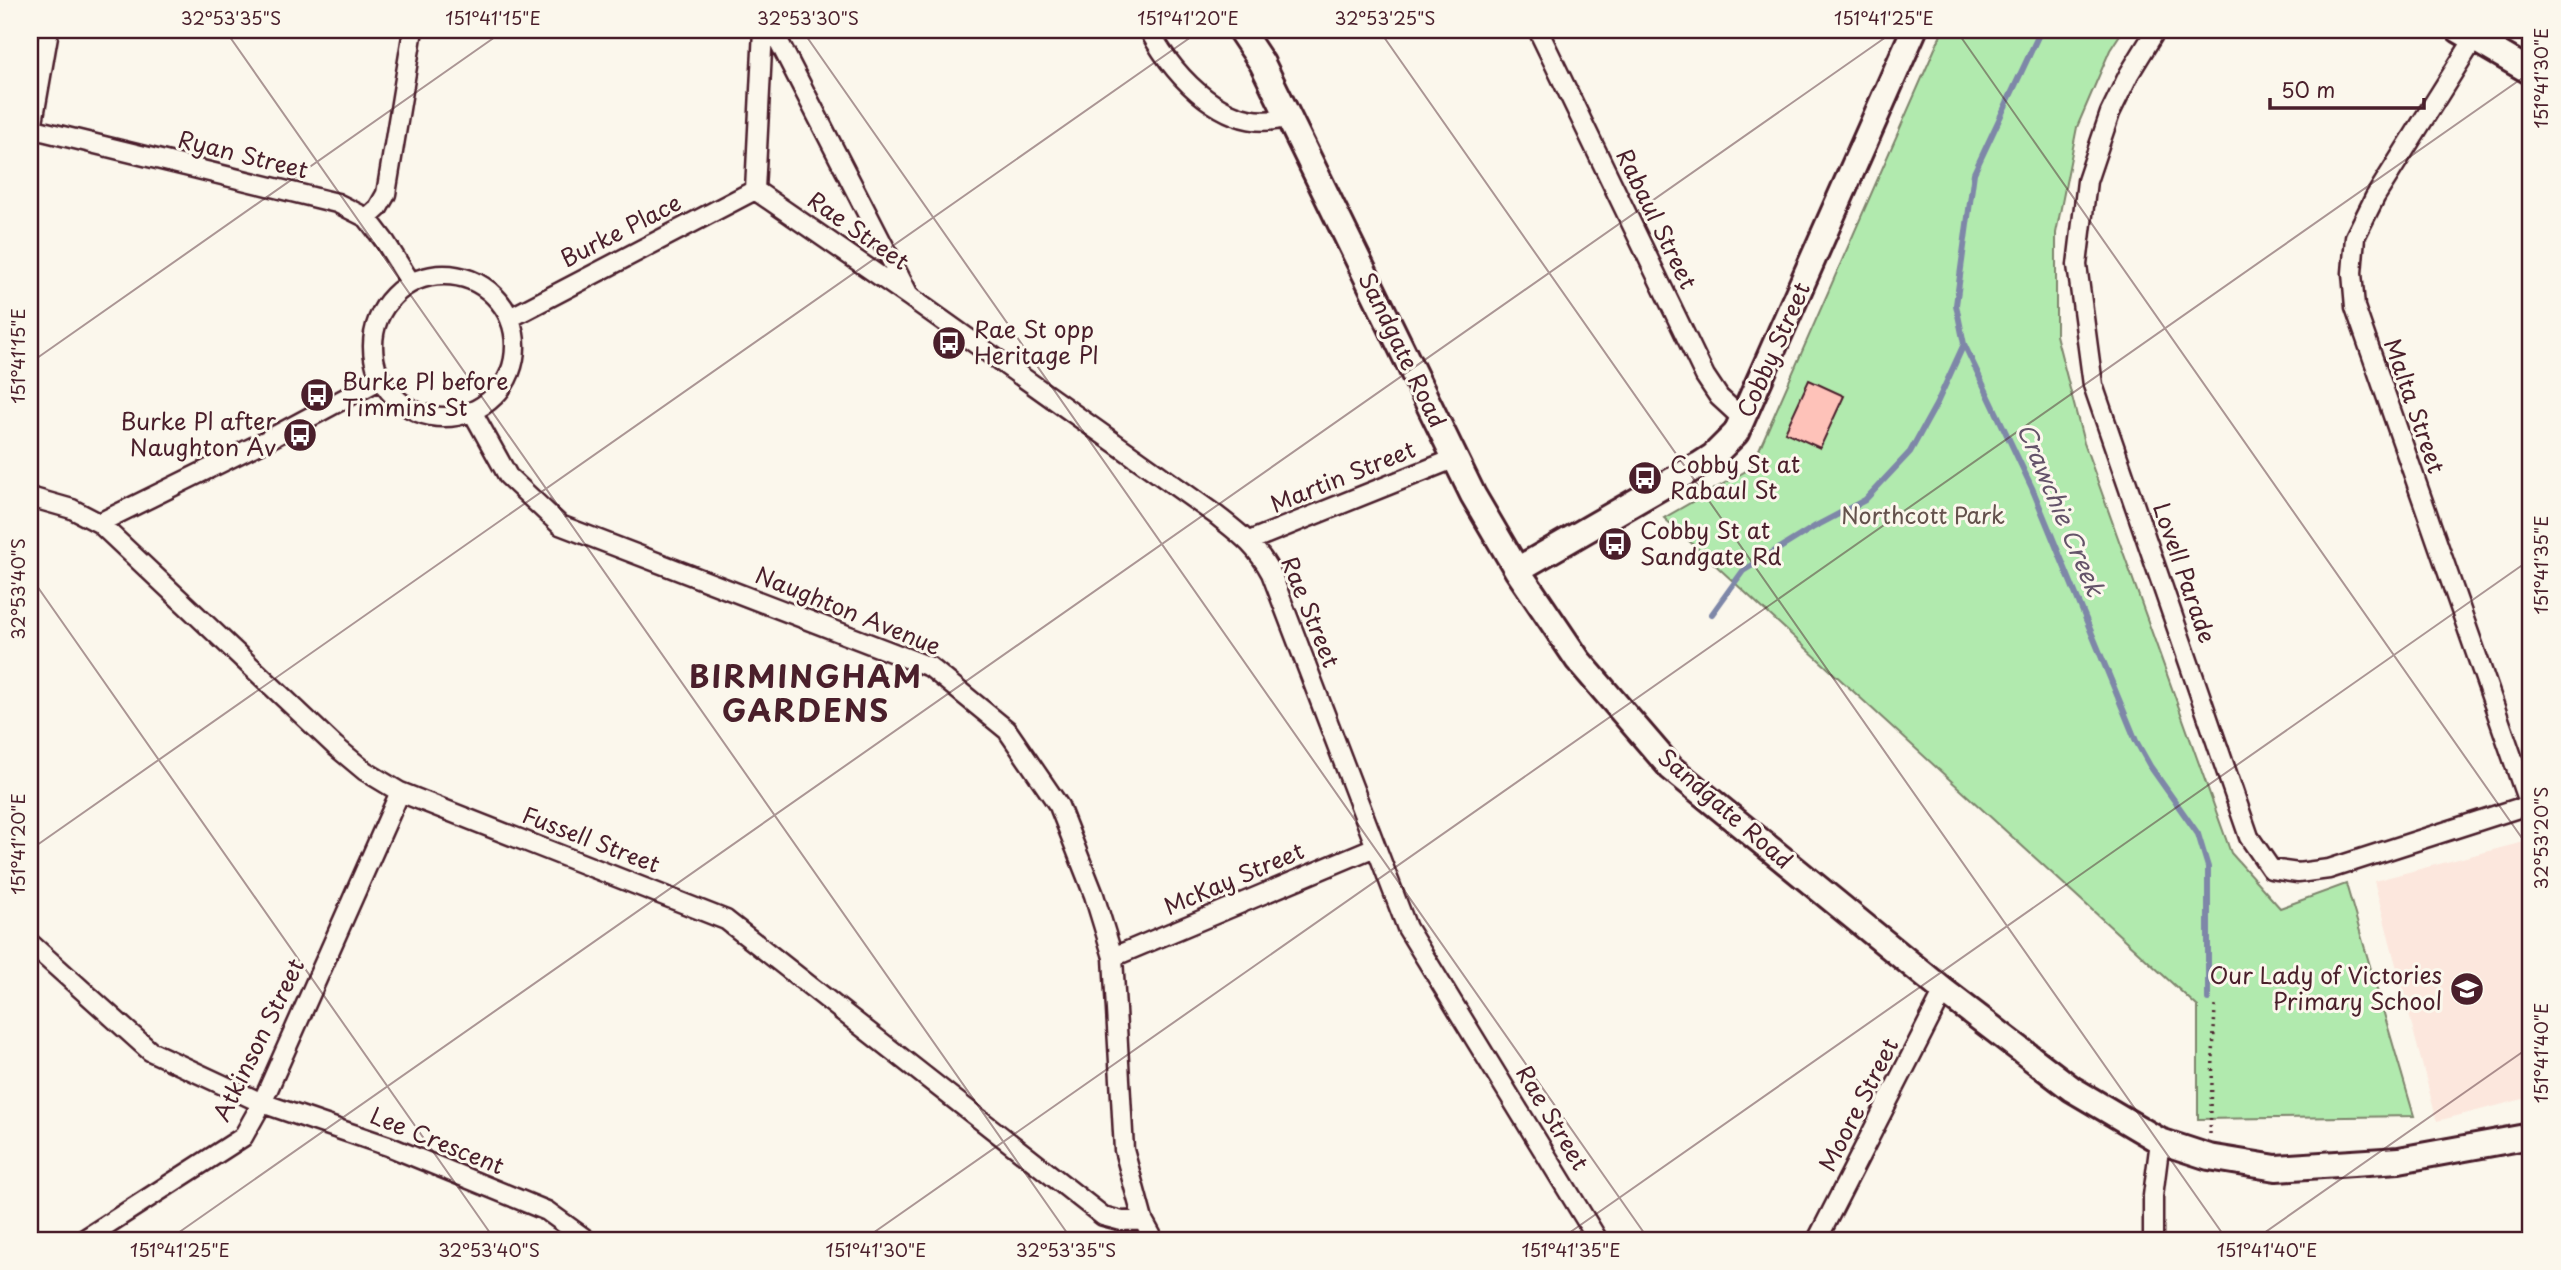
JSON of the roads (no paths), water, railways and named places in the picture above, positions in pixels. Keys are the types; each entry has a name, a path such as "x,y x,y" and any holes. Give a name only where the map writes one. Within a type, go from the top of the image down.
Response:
{"main road":[{"name":"Sandgate Road","path":"1240,30 1262,63 1473,495 1517,570 1578,660 1671,768 1944,991 2072,1089 2160,1141 2209,1157 2276,1168 2399,1160 2531,1136"},
{"name":"Cobby Street","path":"1517,570 1713,456 1736,433 1914,30"},
{"path":"2467,35 2531,72"}],"street":[{"path":"31,128 49,30"},
{"path":"367,218 379,208 386,194 413,30"},
{"path":"755,190 763,30"},
{"path":"773,30 910,297"},
{"path":"1149,30 1171,66 1189,85 1213,103 1251,122 1272,123 1288,117"},
{"name":"Rabaul Street","path":"1538,30 1705,376 1719,397 1744,420"},
{"name":"Lovell Parade","path":"2156,30 2129,74 2110,113 2087,181 2077,265 2093,385 2249,838 2271,869 2298,873 2329,869 2530,805"},
{"name":"Malta Street","path":"2467,35 2355,237 2352,273 2355,307 2530,805"},
{"name":"Ryan Street","path":"31,128 337,203 367,218 411,283"},
{"name":"Rae Street","path":"755,190 910,297 1249,541 1261,555 1271,573 1407,928 1598,1240"},
{"name":"Burke Place","path":"510,318 755,190"},
{"path":"432,275 454,275 475,281 494,294 510,318 516,334 515,358 508,381 493,400 472,413 452,418 431,417 411,410 393,397 381,379 373,358 373,336 380,314 393,296 411,283 432,275"},
{"path":"99,523 259,444 381,379"},
{"name":"Naughton Avenue","path":"472,413 508,476 560,525 930,667 1007,730 1059,806 1094,895 1113,957 1124,1150 1143,1220 1154,1240"},
{"name":"Martin Street","path":"1249,541 1456,458"},
{"name":"Fussell Street","path":"30,497 72,509 99,523 335,746 365,771 400,792 726,920 1103,1216 1122,1221 1143,1220"},
{"name":"Atkinson Street","path":"83,1240 243,1137 261,1103 400,792"},
{"name":"McKay Street","path":"1113,957 1375,847"},
{"name":"Lee Crescent","path":"30,943 150,1051 261,1103 388,1146 547,1212 587,1240"},
{"name":"Moore Street","path":"1817,1240 1944,991"},
{"path":"2153,1240 2153,1196 2160,1141"}],"waterway":[{"name":"Crawchie Creek","path":"2041,30 1974,173 1956,305 1964,344 2032,488 2136,741 2150,766 2198,834 2208,867 2208,999"},
{"path":"1712,614 1743,571 1814,527 1865,500 1910,452 1936,405 1964,344"}],"place":[{"name":"Rae St opp Heritage Pl","path":"949,343"},
{"name":"Burke Pl before Timmins St","path":"317,395"},
{"name":"Burke Pl after Naughton Av","path":"300,435"},
{"name":"Cobby St at Rabaul St","path":"1645,478"},
{"name":"Cobby St at Sandgate Rd","path":"1615,544"},
{"name":"Our Lady of Victories Primary School","path":"2467,989"}],"district":[{"name":"BIRMINGHAM GARDENS","path":"806,695"}],"park label":[{"name":"Northcott Park","path":"1923,516"}]}
